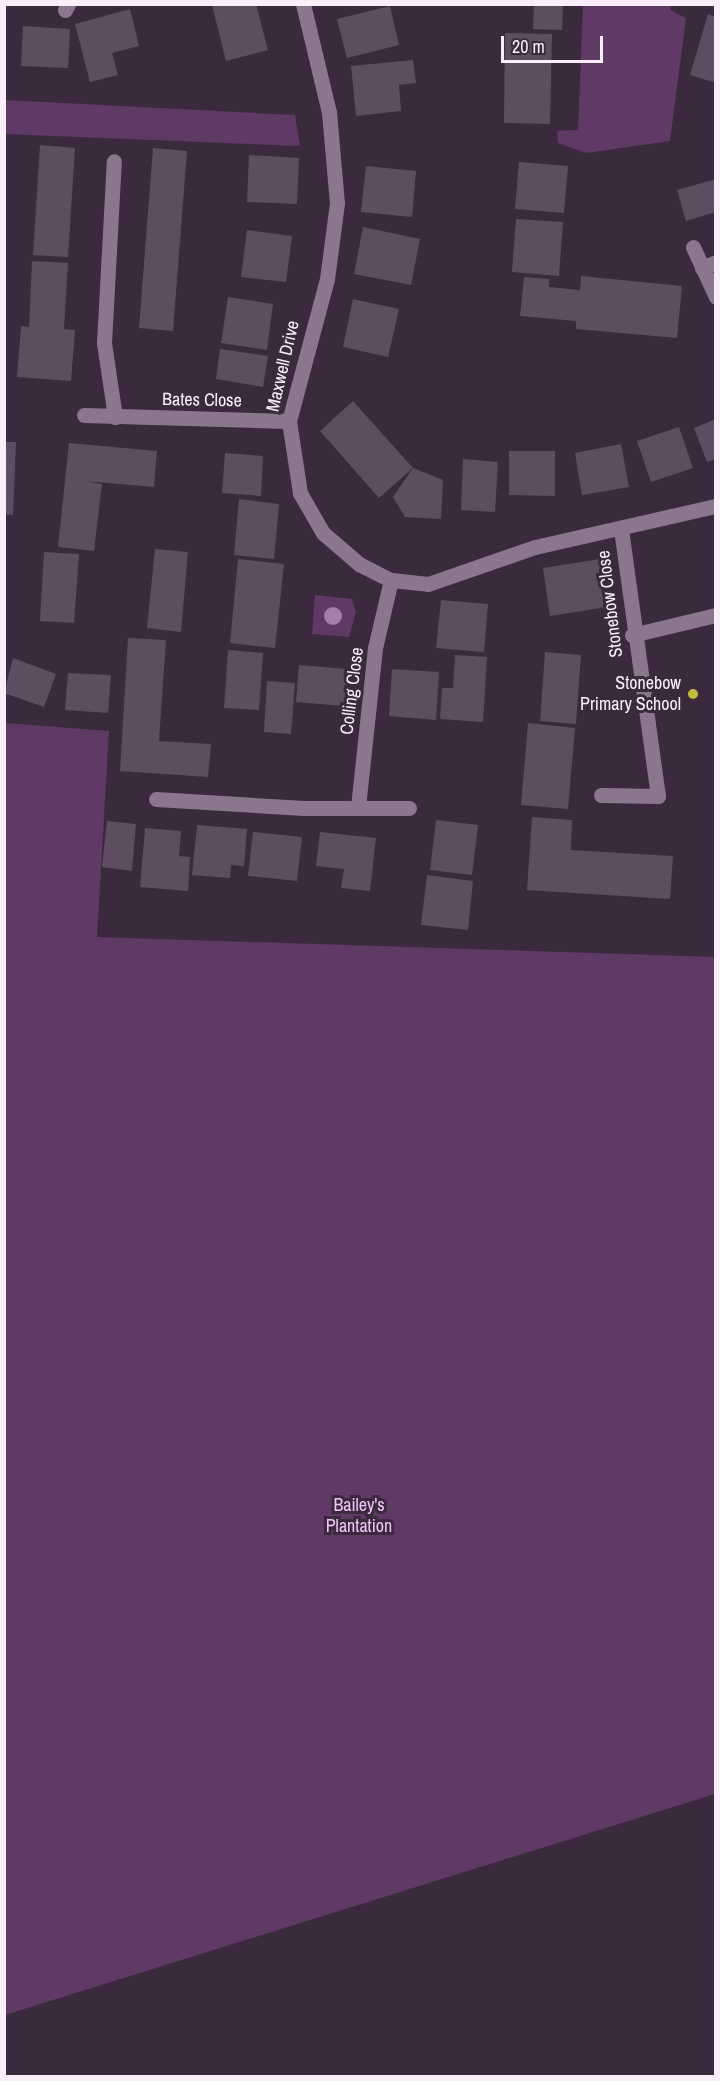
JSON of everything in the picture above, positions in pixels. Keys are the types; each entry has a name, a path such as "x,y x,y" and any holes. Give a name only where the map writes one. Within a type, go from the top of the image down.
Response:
{"street":[{"name":"Maxwell Drive","path":"303,4 329,112 337,203 327,279 289,422 300,493 323,533 358,564 391,580 428,584 535,547 716,506"},
{"path":"114,161 104,343 115,417"},
{"path":"693,247 709,265 716,297"},
{"name":"Bates Close","path":"84,415 289,422"},
{"name":"Stonebow Close","path":"601,795 658,796 632,635 621,528"},
{"name":"Colling Close","path":"358,807 375,648 391,580"},
{"path":"632,635 716,615"},
{"path":"156,799 304,808 409,808"}],"green space":[{"path":"583,5 671,5 670,10 686,18 670,141 586,153 558,143 557,131 578,130"},
{"path":"5,100 295,115 300,146 5,134"},
{"path":"315,595 352,599 356,612 349,637 312,634"},
{"name":"Bailey's Plantation","path":"5,723 109,731 97,937 716,957 715,1794 5,2015"}],"building":[{"path":"256,4 268,50 226,61 212,5"},
{"path":"534,4 563,4 562,30 533,29"},
{"path":"390,6 399,45 347,58 337,19"},
{"path":"130,9 139,46 112,53 118,75 90,82 75,24"},
{"path":"708,14 716,17 716,83 690,75"},
{"path":"23,26 70,29 68,68 21,66"},
{"path":"505,33 552,34 550,124 504,123"},
{"path":"413,60 416,83 399,85 401,111 356,116 351,66"},
{"path":"40,145 75,148 68,257 33,255"},
{"path":"153,148 187,151 173,331 139,328"},
{"path":"249,155 299,158 297,204 247,202"},
{"path":"519,162 568,166 564,213 515,209"},
{"path":"366,166 416,171 412,217 361,212"},
{"path":"716,179 716,212 686,221 677,190"},
{"path":"516,219 563,222 559,276 512,272"},
{"path":"363,227 420,239 411,285 354,274"},
{"path":"247,230 292,236 286,282 241,277"},
{"path":"32,261 68,263 64,329 75,330 71,381 17,377 21,326 29,327"},
{"path":"581,276 682,286 677,338 576,329 576,321 520,316 524,277 549,279 549,287 580,290"},
{"path":"228,297 273,304 267,350 221,343"},
{"path":"353,299 399,309 388,357 343,347"},
{"path":"220,349 268,356 263,387 216,379"},
{"path":"353,401 413,468 379,498 320,431"},
{"path":"716,419 716,459 707,462 694,428"},
{"path":"679,427 693,468 651,482 637,441"},
{"path":"4,442 16,442 13,515 4,514"},
{"path":"69,443 157,451 154,487 84,481 102,484 94,551 58,547"},
{"path":"621,444 629,487 582,495 575,453"},
{"path":"509,451 555,451 555,496 509,495"},
{"path":"225,453 263,456 261,496 222,493"},
{"path":"463,459 498,462 495,512 461,510"},
{"path":"413,468 443,480 441,519 405,517 393,497"},
{"path":"239,499 279,504 274,559 234,555"},
{"path":"155,549 188,552 181,632 147,628"},
{"path":"44,552 79,554 74,623 40,621"},
{"path":"238,559 284,564 275,648 230,643"},
{"path":"600,559 607,607 550,616 543,568"},
{"path":"441,600 488,604 484,652 436,648"},
{"path":"128,638 166,640 159,741 211,744 208,777 120,771"},
{"path":"228,650 263,653 259,710 224,708"},
{"path":"545,652 581,655 576,724 540,721"},
{"path":"455,655 487,657 483,722 440,719 442,688 453,688"},
{"path":"13,658 56,674 44,707 4,693"},
{"path":"299,665 347,669 344,706 296,702"},
{"path":"392,669 439,672 436,720 389,716"},
{"path":"68,673 111,675 108,713 65,710"},
{"path":"267,681 295,683 291,734 264,732"},
{"path":"528,723 575,728 568,809 521,805"},
{"path":"532,817 572,820 571,850 673,856 670,899 527,890"},
{"path":"436,820 478,825 472,875 430,870"},
{"path":"107,821 136,824 132,871 102,867"},
{"path":"197,825 247,829 244,866 231,865 230,878 192,875"},
{"path":"145,828 181,831 179,856 190,857 188,891 140,887"},
{"path":"253,832 302,837 297,881 248,876"},
{"path":"320,832 376,838 370,891 341,888 344,869 316,866"},
{"path":"427,875 473,881 468,930 421,925"}],"place":[{"name":"Stonebow Primary School","path":"693,694"}]}
